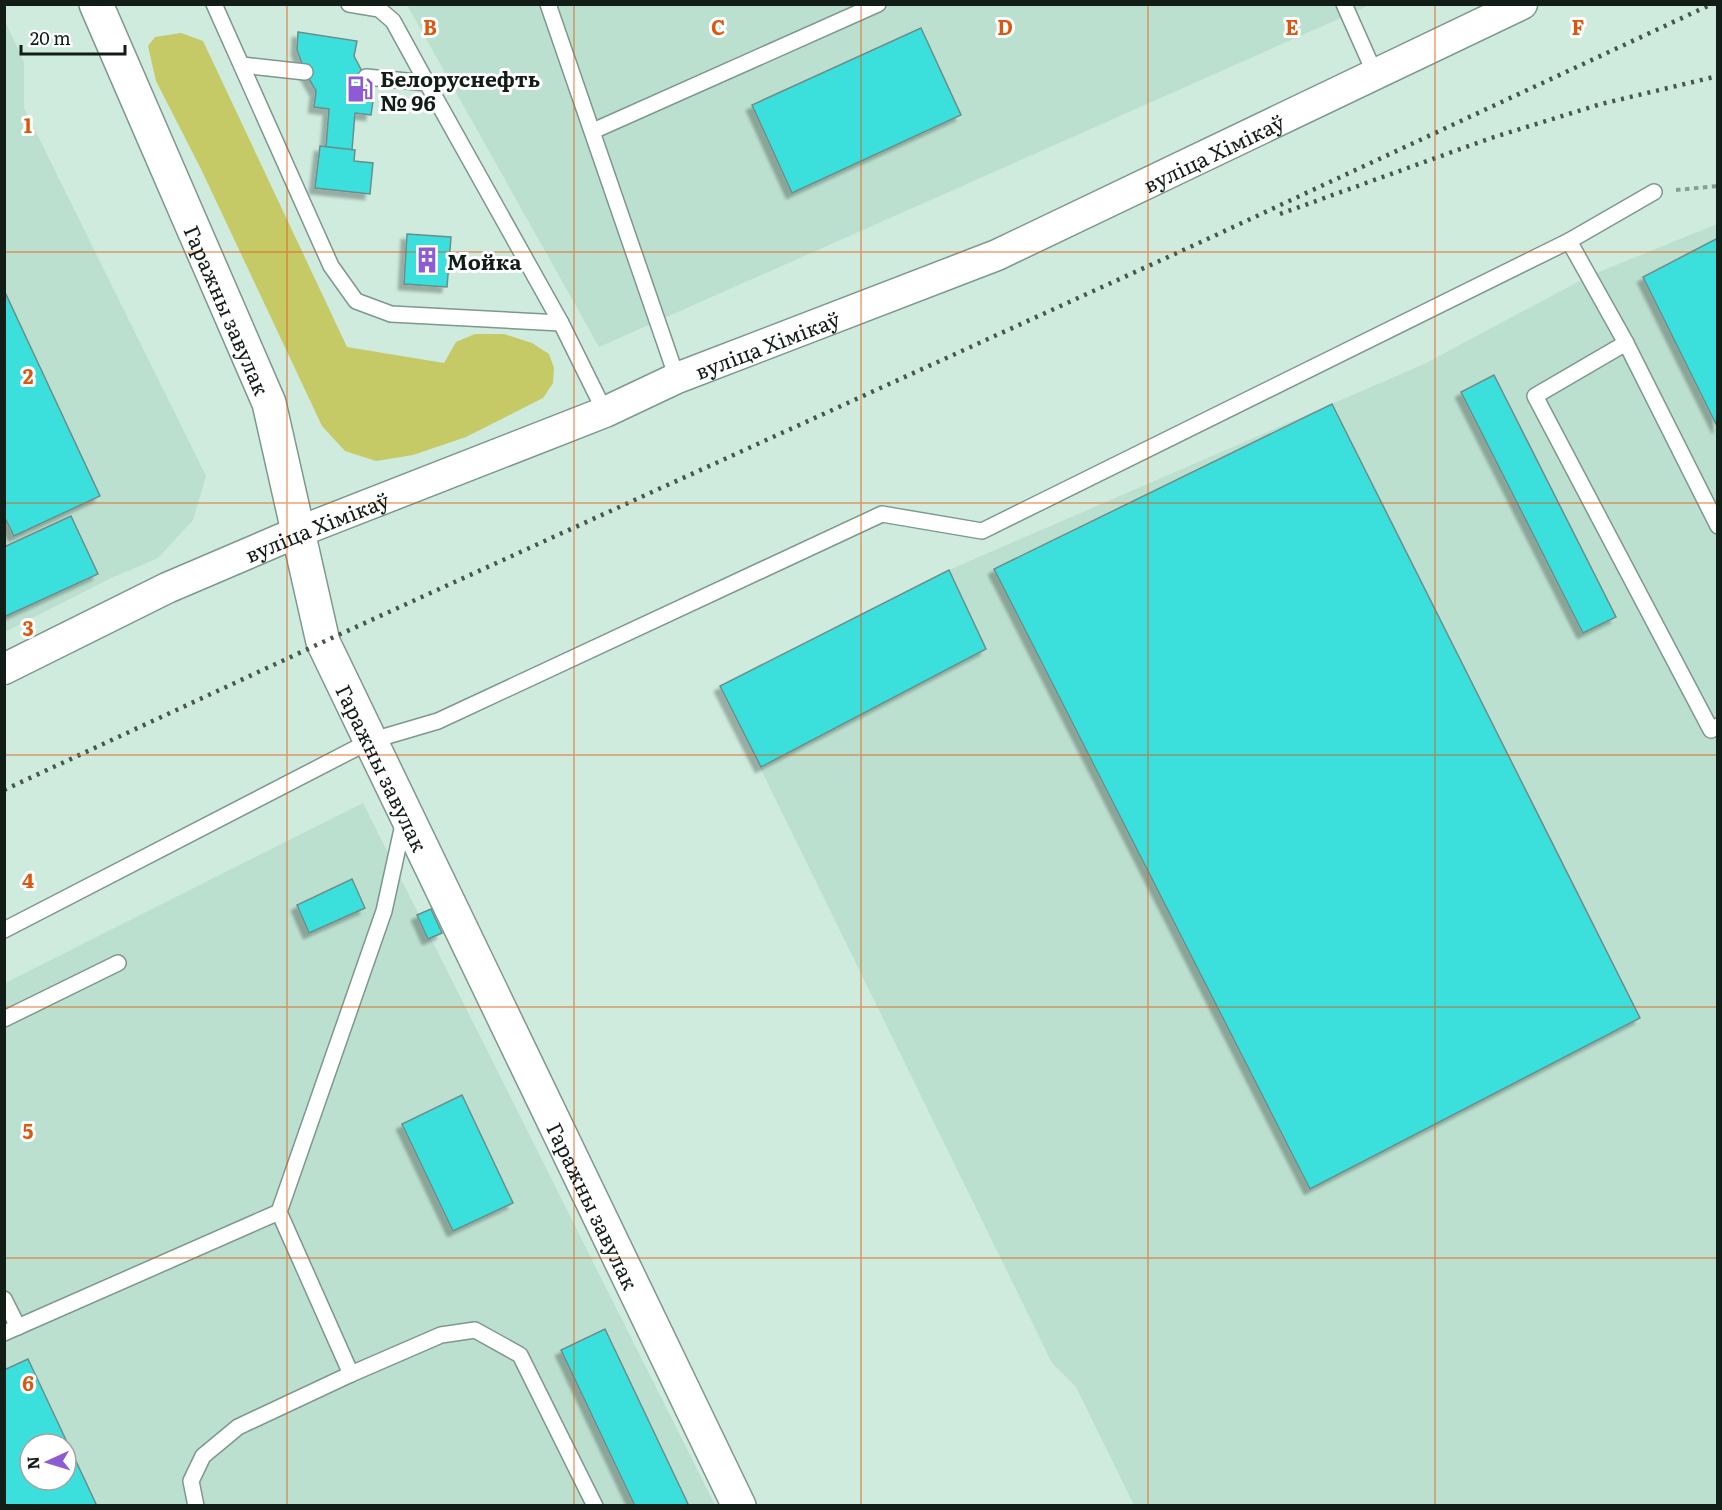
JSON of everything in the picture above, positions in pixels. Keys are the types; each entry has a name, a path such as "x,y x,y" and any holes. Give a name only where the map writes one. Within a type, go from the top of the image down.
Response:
{"street":[{"name":"Гаражны завулак","path":"96,4 269,403 323,642 739,1506"},
{"name":"вуліца Хімікаў","path":"4,669 167,588 298,532 605,412 677,378 997,255 1376,76 1522,4"}],"lane":[{"path":"214,4 331,266 357,301 392,314 561,323"},
{"path":"349,4 379,9 393,21 561,323 605,412"},
{"path":"548,4 677,378"},
{"path":"593,131 878,4"},
{"path":"1344,4 1376,76"},
{"path":"242,65 305,72"},
{"path":"366,77 427,83"},
{"path":"4,930 370,741 438,721 882,514 982,531 1569,241 1654,192"},
{"path":"1569,241 1626,342 1718,525"},
{"path":"1626,342 1535,396 1711,730 1718,726"},
{"path":"351,1374 279,1212 384,911 405,814"},
{"path":"4,1019 117,963"},
{"path":"4,1299 11,1330 279,1212"},
{"path":"196,1506 191,1481 203,1456 238,1427 441,1335 475,1330 520,1355 595,1506"}],"path":[{"path":"1654,192 1718,186"}],"shaded area":[{"path":"407,5 1370,5 599,347"},
{"path":"4,19 24,62 24,108 206,476 193,520 158,558 109,579 5,632"},
{"path":"1717,224 1717,1505 1134,1505 1076,1387 1052,1363 720,686 949,570 1424,364 1589,276"},
{"path":"363,803 715,1505 5,1506 5,983"}],"green space":[{"path":"181,33 203,41 347,347 444,363 456,342 475,334 504,334 532,343 549,354 554,368 553,383 543,398 466,437 413,455 376,461 345,451 322,426 201,169 156,81 148,46 155,37"}],"building":[{"path":"921,28 961,115 792,193 752,105"},
{"path":"298,32 357,41 354,56 374,94 371,115 355,113 352,150 326,147 329,109 314,107 316,91 305,72 297,50"},
{"path":"320,146 355,150 354,161 373,163 370,194 315,188"},
{"name":"Мойка","path":"407,234 451,237 447,287 404,284"},
{"path":"1718,238 1718,428 1643,277"},
{"path":"4,290 100,496 14,536 4,516"},
{"path":"1494,375 1616,617 1583,633 1461,392"},
{"path":"1332,404 1640,1018 1310,1189 994,569"},
{"path":"71,516 98,574 4,617 4,547"},
{"path":"949,570 986,649 761,767 720,686"},
{"path":"352,879 365,908 309,933 297,905"},
{"path":"431,909 442,933 428,939 417,915"},
{"path":"462,1095 513,1203 453,1231 402,1124"},
{"path":"605,1329 689,1506 635,1506 561,1350"},
{"path":"28,1359 62,1432 18,1432 18,1492 78,1492 78,1466 97,1506 4,1506 4,1370"}],"railway":[{"path":"4,790 1201,242 1712,4"},
{"path":"1280,214 1491,138 1601,104 1718,76"}],"place":[{"name":"Белоруснефть № 96","path":"360,89"},
{"name":"Мойка","path":"427,260"}]}
